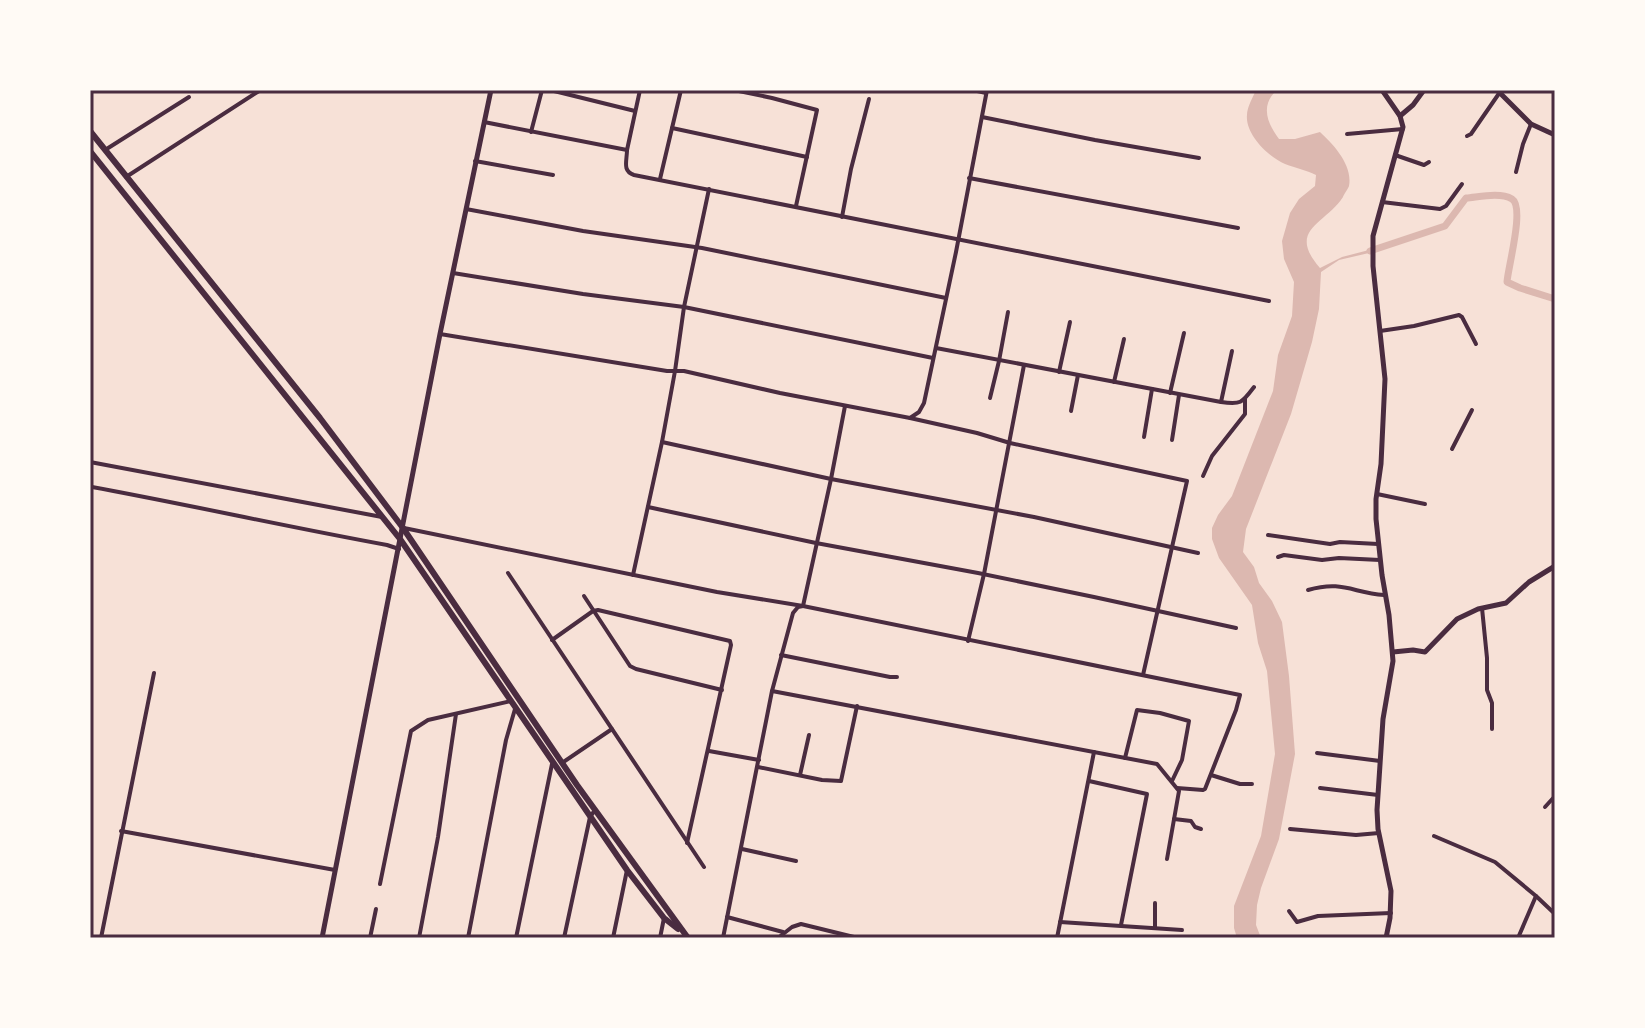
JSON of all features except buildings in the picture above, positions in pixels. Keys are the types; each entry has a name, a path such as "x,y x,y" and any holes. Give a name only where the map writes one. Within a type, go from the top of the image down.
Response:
{"highway":[{"path":"90,131 320,418 403,528 552,763 664,918 686,936"},
{"path":"90,151 400,539 686,936"}],"street":[{"path":"322,938 491,90"},
{"path":"531,132 542,90"},
{"path":"550,90 635,111"},
{"path":"640,90 627,150 628,173 1269,301"},
{"path":"660,179 681,90"},
{"path":"734,90 817,110 796,206"},
{"path":"910,418 919,412 924,403 959,239 987,92 973,90"},
{"path":"1382,90 1400,116 1403,129 1373,236 1372,251 1385,379 1377,494 1378,544 1393,652 1383,719 1377,810 1389,878 1391,913 1386,938"},
{"path":"1400,116 1424,90"},
{"path":"126,177 259,91"},
{"path":"1467,136 1498,91 1531,124 1555,135"},
{"path":"105,150 189,97"},
{"path":"842,217 869,99"},
{"path":"982,117 1199,158"},
{"path":"484,122 627,150"},
{"path":"1516,172 1531,124"},
{"path":"672,128 807,157"},
{"path":"1347,134 1403,129"},
{"path":"1395,155 1424,165 1429,162"},
{"path":"475,161 553,175"},
{"path":"969,178 1238,228"},
{"path":"1382,202 1440,209 1446,206 1462,184"},
{"path":"633,575 662,442 684,307 709,189"},
{"path":"466,209 583,231 696,247 946,298"},
{"path":"453,273 684,307 933,358"},
{"path":"990,398 1008,312"},
{"path":"1380,331 1459,315 1476,344"},
{"path":"1059,372 1070,322"},
{"path":"1170,393 1184,333"},
{"path":"440,334 675,371 910,418 1187,481 1143,676"},
{"path":"1114,382 1124,339"},
{"path":"936,348 1237,404 1254,387"},
{"path":"1221,402 1232,351"},
{"path":"968,641 1024,365"},
{"path":"1071,411 1078,375"},
{"path":"1144,437 1152,389"},
{"path":"1172,440 1179,395"},
{"path":"1203,476 1212,456 1245,414 1245,399"},
{"path":"803,606 845,406"},
{"path":"1452,449 1472,410"},
{"path":"662,442 1198,553"},
{"path":"90,462 383,517"},
{"path":"90,488 399,549"},
{"path":"1377,494 1425,504"},
{"path":"648,507 1236,628"},
{"path":"403,528 1240,695 1205,789 1177,788"},
{"path":"1268,535 1330,544 1378,544"},
{"path":"1278,557 1380,560"},
{"path":"1393,652 1425,652 1457,619 1482,608 1506,603 1517,591 1555,566"},
{"path":"508,573 704,867"},
{"path":"1308,590 1343,586 1384,595"},
{"path":"584,596 630,666 722,690"},
{"path":"723,938 772,691 793,613 803,606"},
{"path":"1482,608 1492,729"},
{"path":"552,640 598,610 730,641 687,843"},
{"path":"781,655 897,677"},
{"path":"101,938 154,673"},
{"path":"772,691 1157,764 1179,791 1167,859"},
{"path":"380,884 411,731 428,720 516,703 468,938"},
{"path":"757,767 841,781 857,706"},
{"path":"1125,758 1137,710 1189,721 1182,760 1172,781"},
{"path":"419,938 456,714"},
{"path":"562,763 612,729"},
{"path":"800,775 809,735"},
{"path":"709,751 759,760"},
{"path":"1057,938 1094,752"},
{"path":"1317,753 1380,761"},
{"path":"516,938 552,763"},
{"path":"1211,775 1240,784 1252,784"},
{"path":"1089,781 1147,794 1121,925"},
{"path":"1320,788 1378,795"},
{"path":"1545,807 1555,796"},
{"path":"564,938 590,817 595,810"},
{"path":"1174,819 1191,821 1201,829"},
{"path":"1290,829 1356,835 1379,833"},
{"path":"121,831 336,870"},
{"path":"1434,836 1495,862 1555,914"},
{"path":"742,849 796,861"},
{"path":"613,938 627,870"},
{"path":"1518,938 1536,896"},
{"path":"1155,903 1155,928"},
{"path":"370,938 376,909"},
{"path":"1289,911 1297,922 1318,916 1391,913"},
{"path":"727,917 782,936 801,924 858,938"},
{"path":"660,938 664,918"},
{"path":"1060,922 1182,930"}],"shaded area":[{"path":"1256,90 1277,90 1268,102 1267,114 1279,139 1295,139 1320,132 1336,149 1348,170 1349,186 1343,197 1308,236 1311,255 1320,268 1342,257 1369,250 1369,253 1339,260 1321,272 1319,309 1291,414 1246,529 1243,552 1282,622 1295,754 1279,839 1257,905 1256,925 1261,938 1237,938 1234,906 1261,836 1275,754 1267,671 1258,643 1252,605 1219,558 1212,539 1212,528 1232,496 1273,391 1278,355 1292,316 1294,282 1284,259 1282,241 1290,213 1299,199 1315,186 1316,175 1278,161 1254,137 1247,115"}],"waterway":[{"path":"1370,251 1445,226 1466,198 1507,197 1516,204 1517,213 1507,282 1555,299"}]}
